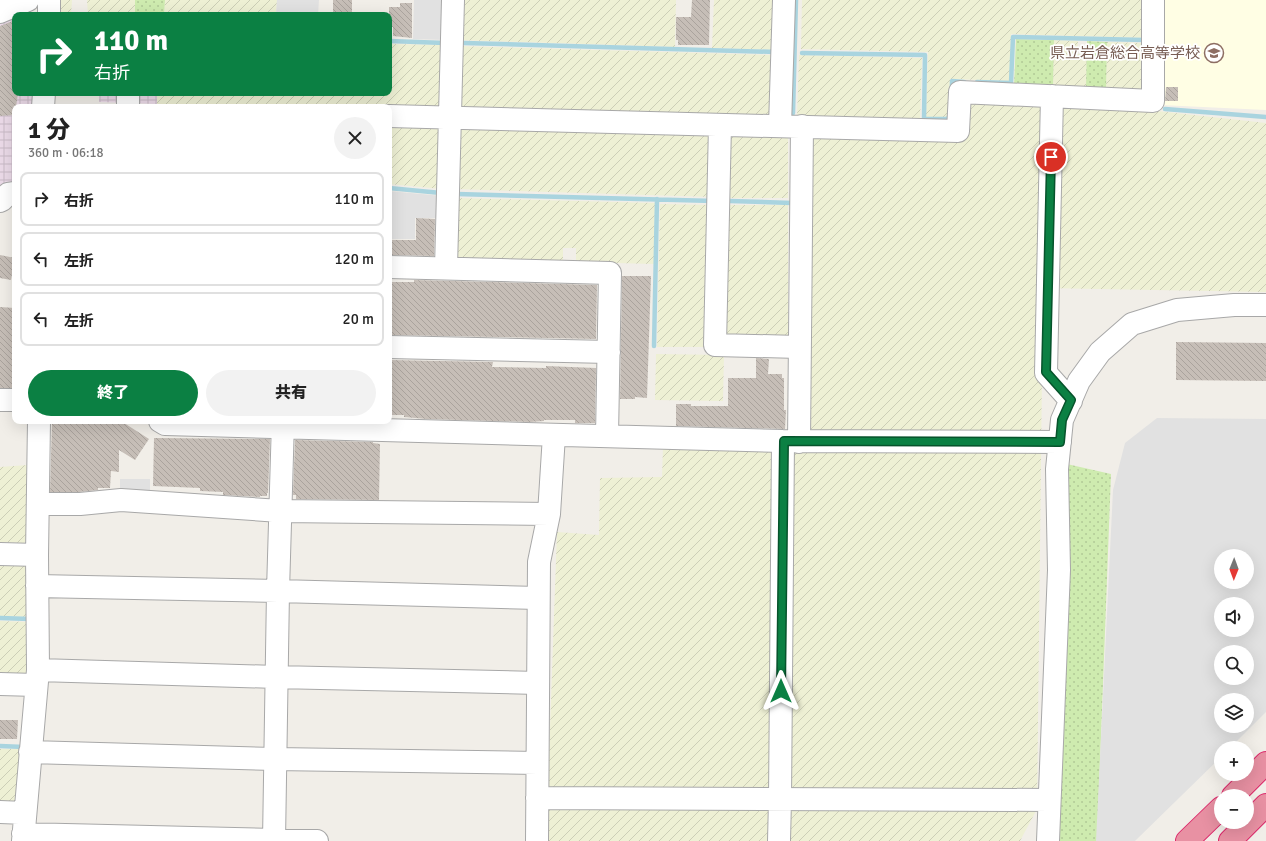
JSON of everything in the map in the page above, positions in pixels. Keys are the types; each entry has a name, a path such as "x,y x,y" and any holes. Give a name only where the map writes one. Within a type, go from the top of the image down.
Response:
{"highway":[{"path":"1240,789 1266,763"},
{"path":"1230,841 1266,805"},
{"path":"1187,841 1214,815"}],"street":[{"path":"0,12 28,0"},
{"path":"48,12 49,0"},
{"path":"446,268 453,0"},
{"path":"780,126 784,0"},
{"path":"392,116 958,130 960,92 1153,101 1153,0"},
{"path":"1052,96 1046,372 1071,400"},
{"path":"720,124 715,345 799,347"},
{"path":"779,841 791,441 799,347 802,126"},
{"path":"0,201 8,194 12,193"},
{"path":"392,267 610,273 608,436"},
{"path":"1048,841 1059,570 1057,469 1062,420 1079,381 1100,352 1132,324 1177,310 1234,305 1266,305"},
{"path":"392,347 609,352"},
{"path":"0,400 12,400"},
{"path":"24,829 37,677 39,424"},
{"path":"165,424 283,424 554,435 791,441 1060,442"},
{"path":"274,840 276,677 283,424"},
{"path":"536,841 539,562 549,514 554,435"},
{"path":"38,504 80,504 121,500 280,511 549,514"},
{"path":"0,554 37,555"},
{"path":"37,586 538,598"},
{"path":"0,684 37,677 276,677 538,683"},
{"path":"30,752 275,759 537,763"},
{"path":"537,798 1050,800"},
{"path":"0,812 24,829 317,841"}],"shaded area":[{"path":"60,0 72,0 71,12 59,12"},
{"path":"87,0 135,0 135,12 88,12"},
{"path":"165,0 277,0 276,12 164,12"},
{"path":"277,0 319,0 318,12 276,12"},
{"path":"414,0 448,0 447,40 413,39"},
{"path":"460,0 676,0 675,47 459,40"},
{"path":"714,0 776,0 775,50 712,48"},
{"path":"802,0 1146,0 1144,38 1011,34 1010,81 950,79 949,115 947,118 926,117 928,52 801,49"},
{"name":"県立岩倉総合高等学校","path":"1161,0 1266,0 1266,110 1161,105"},
{"path":"12,17 12,96 36,96 35,104 12,104 12,188 0,194 0,23"},
{"path":"1054,40 1078,41 1077,54 1087,54 1086,87 1053,87"},
{"path":"1107,42 1145,43 1143,90 1106,90"},
{"path":"392,44 447,45 441,112 392,107 392,104 157,104 157,96 392,96"},
{"path":"459,46 774,55 773,113 768,119 463,113 458,106"},
{"path":"799,55 922,58 920,121 797,118"},
{"path":"99,96 157,96 157,104 99,102"},
{"path":"969,100 1066,101 1266,123 1266,292 1043,288 1037,809 1020,841 546,841 557,532 599,535 600,478 662,477 663,446 805,447 810,134 964,137"},
{"path":"392,123 439,124 442,189 392,184"},
{"path":"463,124 707,130 715,137 713,197 455,189 456,131"},
{"path":"737,131 788,131 788,198 725,198 726,139"},
{"path":"392,191 442,196 442,218 415,218 415,239 392,239"},
{"path":"455,198 655,203 654,264 576,262 576,248 563,248 563,262 455,260"},
{"path":"660,204 713,205 706,347 657,347"},
{"path":"725,205 788,205 788,341 726,341"},
{"path":"656,354 724,355 723,401 655,400"},
{"path":"1157,418 1266,419 1266,712 1254,724 1254,693 1214,693 1214,733 1245,733 1237,741 1214,741 1214,764 1135,841 1096,841 1113,490 1125,443"},
{"path":"28,465 28,539 24,543 0,542 0,467"},
{"path":"120,479 150,479 150,495 120,495"},
{"path":"0,560 28,564 27,617 0,616"},
{"path":"0,621 27,622 27,676 0,677"},
{"path":"0,749 20,749 16,803 0,803"}],"green space":[{"path":"135,0 165,0 164,12 135,12"},
{"path":"1016,39 1054,40 1053,87 1014,86"},
{"path":"1087,41 1107,42 1106,90 1086,87"},
{"path":"1058,462 1111,474 1097,841 1048,841"}],"building":[{"path":"333,0 352,0 352,12 333,12"},
{"path":"692,0 710,0 709,45 678,45 678,40 676,40 676,17 691,17"},
{"path":"400,3 412,3 412,38 393,36 392,12 389,12 389,7 400,7"},
{"path":"12,21 12,96 18,96 16,104 12,104 12,115 0,116 0,26"},
{"path":"1166,87 1178,87 1178,101 1165,101"},
{"path":"416,218 435,219 434,256 392,255 392,240 416,240"},
{"path":"0,255 12,257 11,280 0,278"},
{"path":"622,276 651,276 647,398 635,397 635,399 620,399"},
{"path":"414,280 597,285 596,339 392,335 392,282 414,282"},
{"path":"0,307 12,308 12,388 0,388"},
{"path":"1176,342 1266,343 1266,381 1176,380"},
{"path":"756,358 769,359 768,374 782,374 782,378 784,378 784,410 786,410 785,429 676,426 676,404 691,404 691,406 728,406 728,378 756,378"},
{"path":"392,360 493,362 492,367 546,368 546,366 596,368 595,423 575,423 575,420 544,420 530,422 426,419 404,417 404,415 392,415"},
{"path":"52,424 126,424 149,439 135,460 119,450 119,472 111,471 110,488 98,488 98,490 79,492 50,492"},
{"path":"154,438 270,439 267,496 223,495 223,492 200,491 200,488 153,486"},
{"path":"295,440 373,442 380,444 379,500 296,499 296,495 293,495"},
{"path":"0,720 18,720 17,739 0,739"}],"waterway":[{"path":"793,113 796,0"},
{"path":"977,82 1011,83 1013,37 1145,40"},
{"path":"392,41 445,43"},
{"path":"464,43 775,52"},
{"path":"802,53 925,55 924,119 947,119 951,115"},
{"path":"952,90 952,81 964,82"},
{"path":"1165,109 1266,117"},
{"path":"392,188 441,193"},
{"path":"457,194 714,201"},
{"path":"654,346 657,199"},
{"path":"730,201 792,203"},
{"path":"0,618 30,619"},
{"path":"0,746 24,747"}],"place":[{"name":"県立岩倉総合高等学校","path":"1214,53"}],"route":[{"path":"781,691 784,441 1060,442 1062,420 1071,400 1046,372 1051,157"}]}
